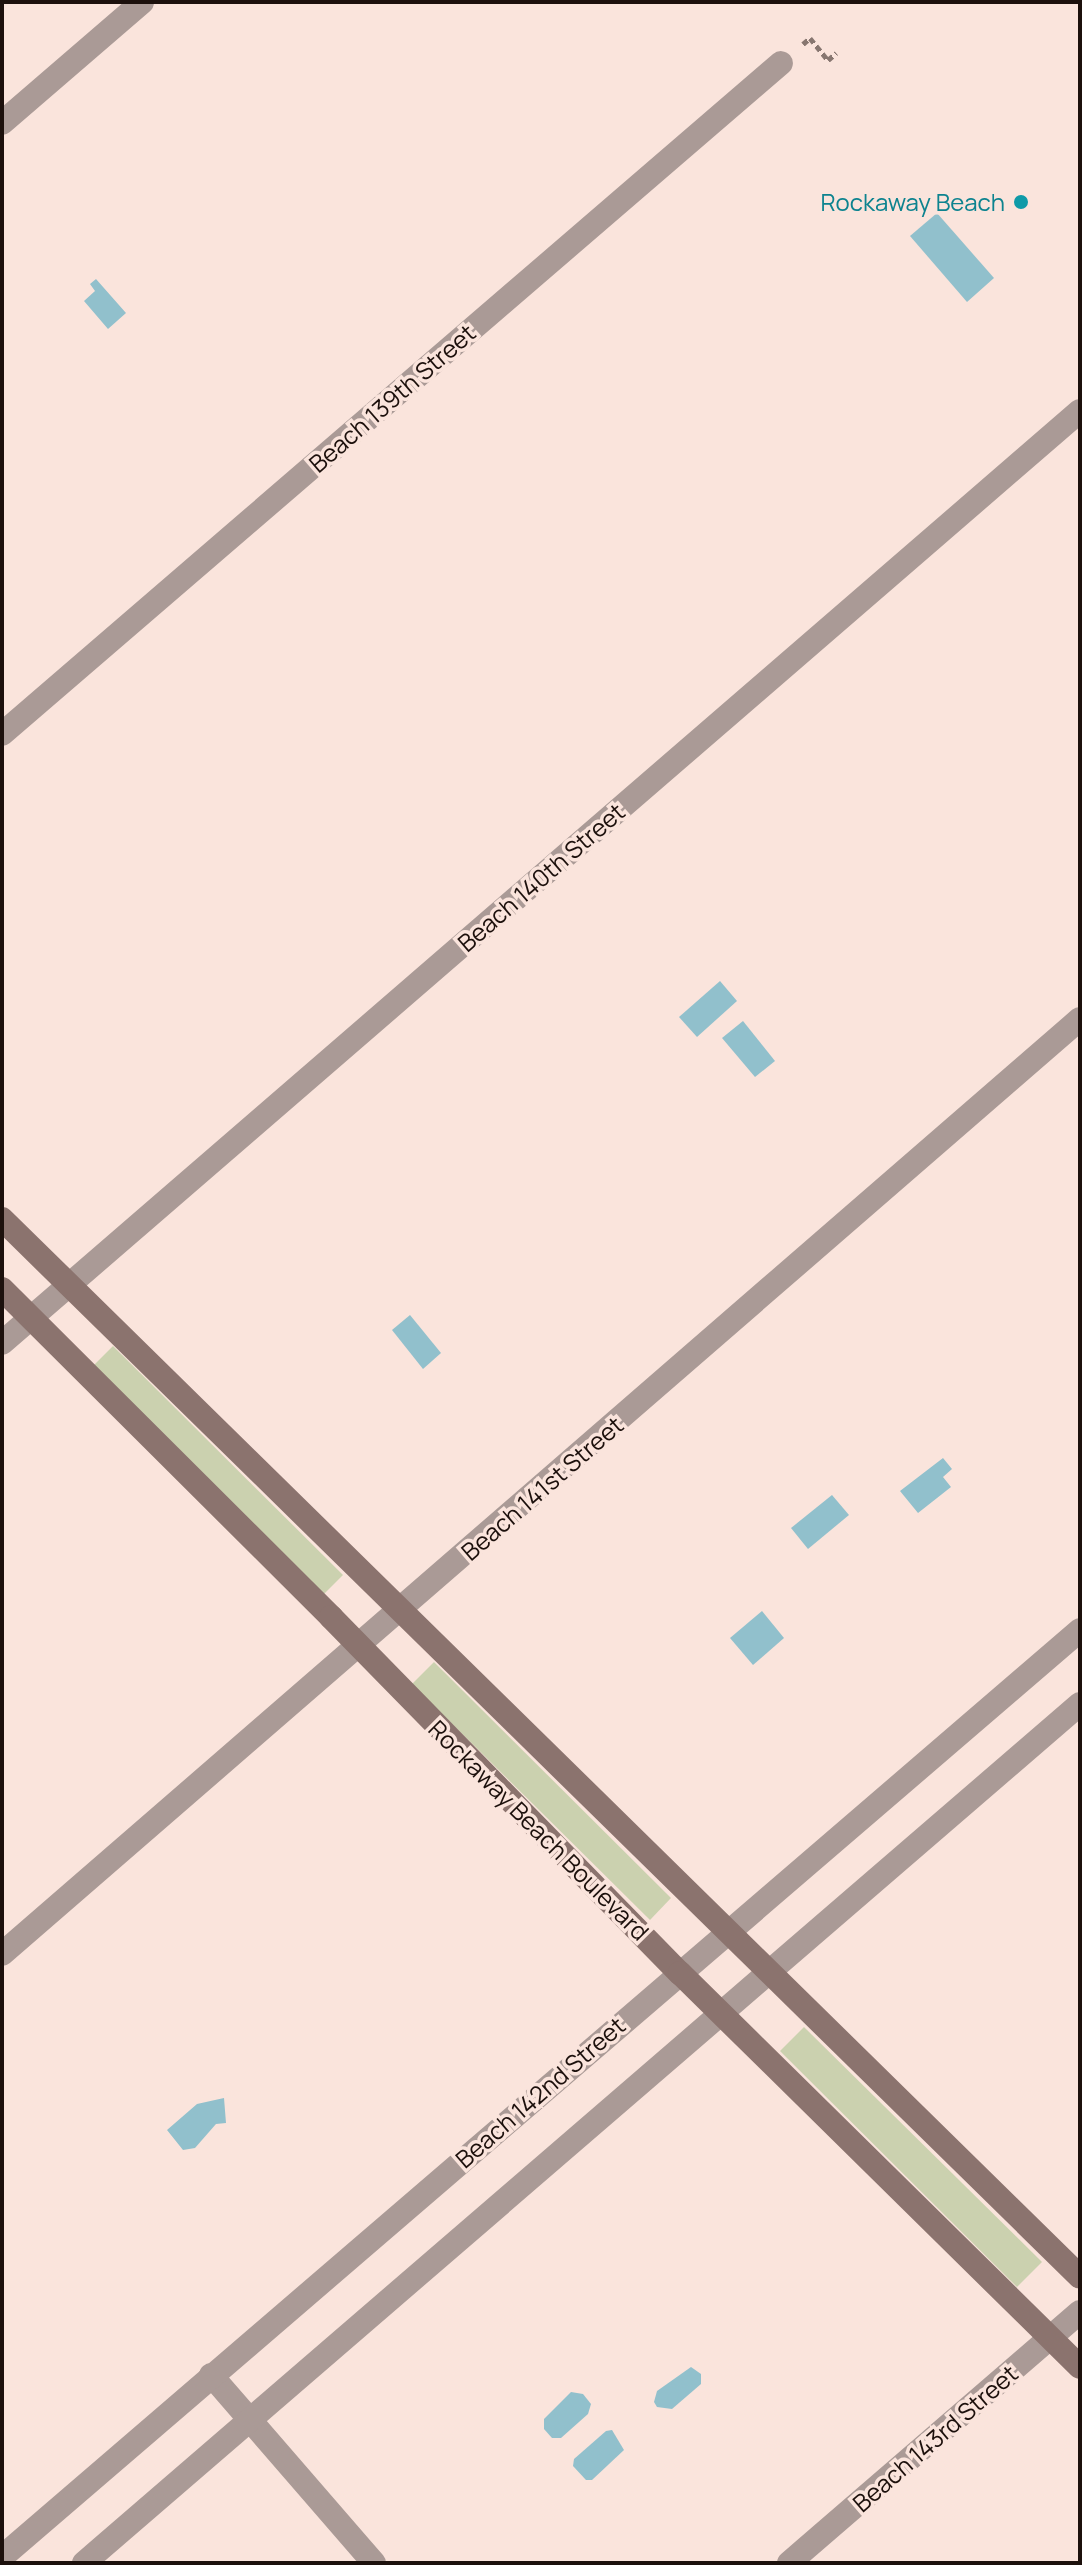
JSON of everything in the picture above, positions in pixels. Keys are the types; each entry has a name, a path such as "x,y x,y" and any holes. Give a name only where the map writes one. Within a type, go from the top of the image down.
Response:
{"street":[{"path":"2,123 142,2"},
{"name":"Beach 139th Street","path":"2,734 781,63"},
{"name":"Beach 140th Street","path":"2,1343 1080,411"},
{"name":"Beach 141st Street","path":"2,1954 1080,1019"},
{"path":"2,1219 1080,2277"},
{"name":"Rockaway Beach Boulevard","path":"2,1289 680,1973 1080,2367"},
{"name":"Beach 142nd Street","path":"2,2557 1080,1630"},
{"path":"84,2563 1080,1704"},
{"name":"Beach 143rd Street","path":"789,2563 1080,2312"},
{"path":"211,2375 374,2563"}],"green space":[{"path":"113,1346 343,1575 324,1594 94,1365"},
{"path":"434,1662 671,1898 650,1920 412,1684"},
{"path":"804,2027 1042,2262 1017,2287 780,2051"}],"water":[{"path":"937,213 994,278 967,302 910,236"},
{"path":"96,279 126,313 108,329 84,301 95,291 90,284"},
{"path":"720,981 737,1001 697,1037 679,1017"},
{"path":"743,1021 775,1061 755,1077 722,1038"},
{"path":"410,1315 441,1353 423,1369 392,1330"},
{"path":"943,1458 952,1469 943,1477 951,1487 918,1513 900,1491"},
{"path":"832,1495 849,1515 808,1549 791,1528"},
{"path":"762,1611 784,1638 753,1665 730,1638"},
{"path":"224,2098 226,2123 216,2124 195,2148 183,2150 167,2130 197,2104"},
{"path":"691,2367 701,2374 701,2384 672,2409 657,2407 654,2402 657,2391"},
{"path":"571,2392 583,2394 591,2404 588,2414 561,2438 552,2438 544,2429 544,2419"},
{"path":"612,2430 624,2450 592,2480 586,2480 573,2466 574,2459 606,2431"}],"place":[{"name":"Rockaway Beach","path":"1021,202"}]}
